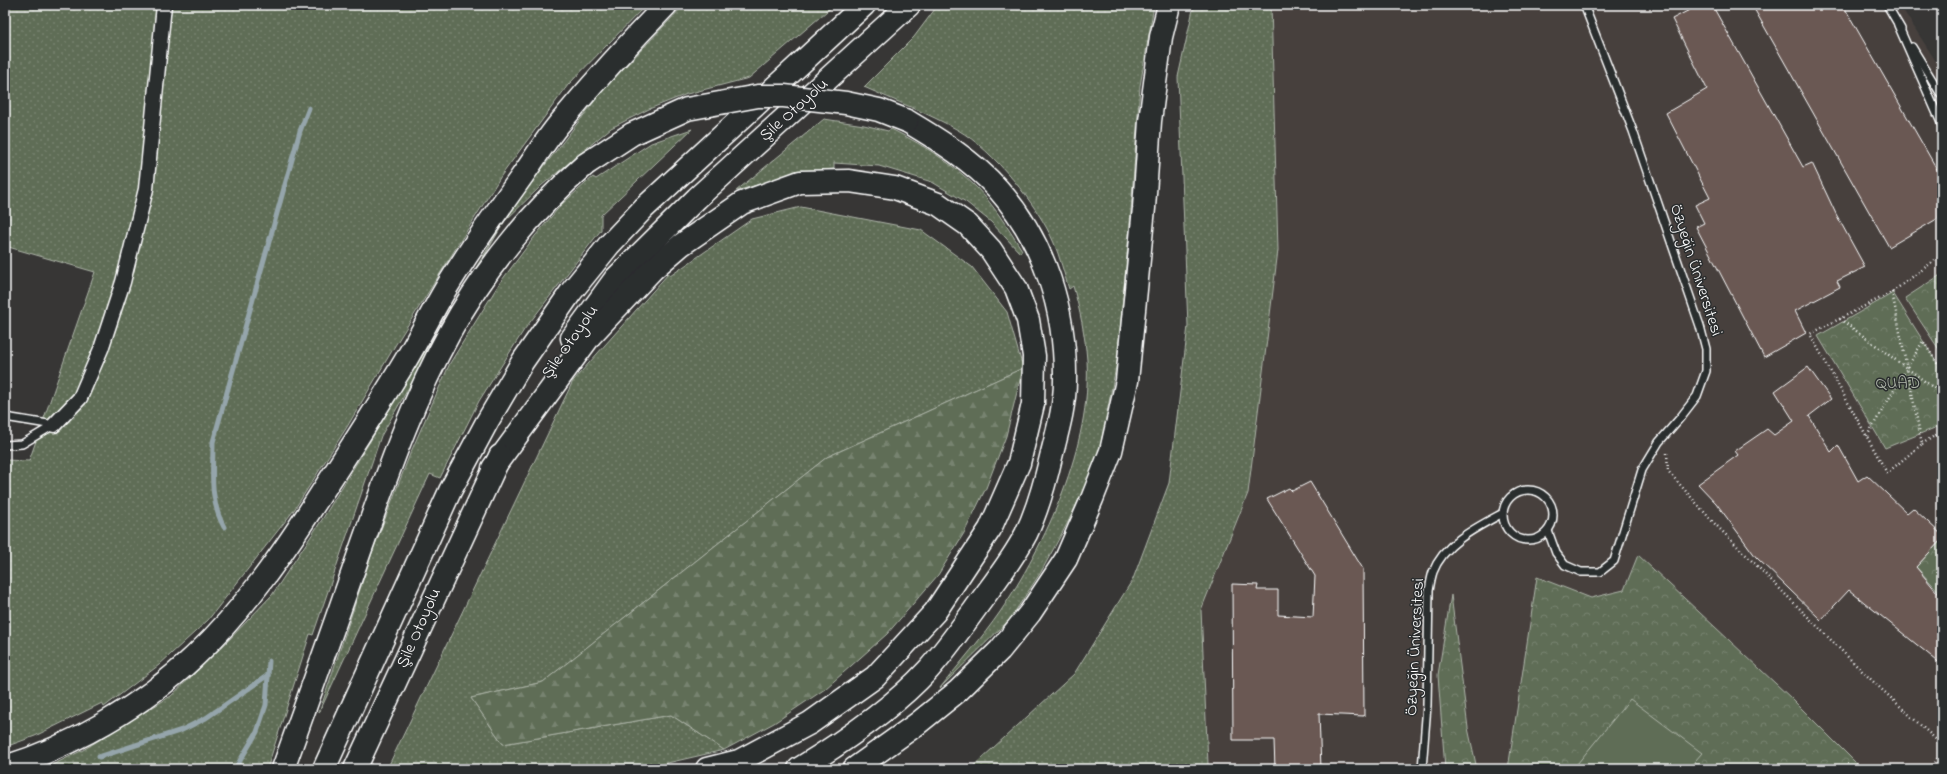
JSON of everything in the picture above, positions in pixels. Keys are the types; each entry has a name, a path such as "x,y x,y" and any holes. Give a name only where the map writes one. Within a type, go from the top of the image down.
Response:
{"highway":[{"path":"5,767 26,760 93,730 145,697 195,656 234,614 269,571 352,448 409,355 445,291 488,224 557,127 611,63 666,5"},
{"name":"Şile Otoyolu","path":"324,769 450,491 487,422 524,361 571,292 609,245 644,208 864,5"},
{"name":"Şile Otoyolu","path":"355,769 493,468 548,370 615,279 697,198 909,5"},
{"path":"854,769 910,729 958,691 1000,650 1030,613 1066,559 1092,499 1111,451 1127,381 1144,208 1150,121 1161,37 1169,5"},
{"path":"283,769 396,452 449,334 479,286 512,241 566,181 586,164 632,134 687,110 758,96 784,96 846,103 879,110 907,121 942,142 972,165 998,189 1019,217 1034,242 1046,268 1056,297 1063,326 1065,383 1058,432 1046,479 1026,534 1000,576 928,670 896,700 845,738 799,769"},
{"path":"493,468 590,336 653,269 681,244 742,202 800,182 849,181 896,188 938,204 968,225 991,250 1018,294 1028,320 1034,356 1033,404 1019,463 990,529 935,612 875,677 810,723 739,761 707,769"}],"street":[{"path":"54,425 80,398 101,349 123,282 146,189 164,5"}],"lane":[{"name":"Özyeğin Üniversitesi","path":"1548,531 1556,553 1560,559 1565,564 1581,572 1600,572 1614,561 1642,470 1658,442 1680,418 1697,396 1706,372 1706,349 1700,326 1633,132 1584,5"},
{"path":"1887,5 1942,96"},
{"path":"1898,25 1942,125"},
{"path":"5,417 54,425"},
{"path":"5,445 22,444 54,425"},
{"path":"1522,490 1538,491 1550,501 1553,508 1552,524 1548,531 1534,539 1519,538 1507,528 1503,513 1505,505 1515,493 1522,490"},
{"name":"Özyeğin Üniversitesi","path":"1422,769 1428,698 1429,591 1433,573 1440,558 1451,546 1503,513"}],"path":[{"path":"1942,255 1892,292 1810,334 1887,473 1922,444 1942,431"},
{"path":"1892,292 1922,444"},
{"path":"1840,319 1942,394"},
{"path":"1867,436 1923,341 1942,371"},
{"path":"1658,442 1667,452 1668,471 1713,522 1864,673 1942,745"},
{"path":"1929,769 1942,753"}],"shaded area":[{"path":"1271,5 1900,5 1942,71 1942,769 1211,769 1208,764 1201,610 1248,493 1278,250"}],"green space":[{"path":"5,5 646,5 568,85 501,176 396,344 347,427 294,510 208,620 159,665 104,707 102,703 35,736 5,747 5,460 29,461 95,272 5,246"},
{"path":"684,5 834,5 749,78 687,94 649,109 611,128 541,186 504,222 535,178 604,89"},
{"path":"938,5 1154,5 1140,86 1130,223 1117,362 1097,463 1041,572 1010,619 940,688 1000,612 1034,556 1049,525 1063,492 1074,459 1082,425 1087,392 1087,360 1082,323 1073,286 1069,289 1056,248 1047,228 1026,196 1013,180 986,151 958,130 864,87 914,37"},
{"path":"1194,5 1271,5 1278,250 1248,493 1201,610 1208,764 1211,769 970,769 1074,674 1133,579 1169,483 1188,326 1178,77"},
{"path":"824,119 864,125 888,131 891,129 943,159 977,188 987,199 1022,250 1020,253 991,222 966,202 932,182 879,166 834,163 834,169 803,172 736,191"},
{"path":"692,129 601,215 601,230 524,330 479,401 440,478 430,474 319,713 373,550 410,454 450,363 499,284 535,236 562,204 593,177 596,179 651,143"},
{"path":"801,207 921,230 972,267 1007,312 1023,368 827,457 543,682 471,698 503,744 671,715 724,750 641,769 387,769 573,381 669,273 670,276 752,219"},
{"path":"504,222 381,436 313,635 310,634 267,769 44,769 83,750 171,696 224,645 272,595 323,518"},
{"path":"1942,274 1942,354 1905,298"},
{"name":"QUAD","path":"1893,293 1942,371 1942,425 1885,448 1818,336"},
{"path":"1023,368 1006,436 986,488 964,533 938,575 887,634 825,689 774,723 724,750 671,715 503,744 471,698 543,682 827,457"},
{"path":"1942,539 1942,595 1916,567"},
{"path":"1638,555 1791,698 1862,769 1508,769 1537,577 1591,598 1624,590"},
{"path":"1451,595 1468,728 1477,769 1445,769 1438,675"},
{"path":"1630,699 1702,753 1688,769 1573,769"}],"building":[{"path":"1699,5 1712,5 1803,167 1812,163 1836,214 1865,267 1837,281 1840,287 1795,311 1806,333 1764,357 1696,227 1704,223 1695,205 1710,198 1666,113 1707,89 1672,19"},
{"path":"1752,5 1843,5 1942,178 1942,216 1889,247"},
{"path":"1808,367 1831,399 1809,416 1831,452 1838,445 1858,481 1867,475 1907,513 1913,508 1942,535 1942,539 1916,567 1942,598 1942,665 1849,590 1821,620 1756,557 1716,503 1698,484 1738,455 1735,451 1767,429 1774,435 1794,421 1775,391"},
{"path":"1310,482 1363,569 1364,716 1319,714 1321,769 1275,769 1274,740 1233,740 1232,584 1258,585 1257,590 1278,590 1278,615 1313,617 1315,576 1267,499 1289,488 1292,491"}],"waterway":[{"path":"224,527 219,517 214,496 213,442 300,131 309,108"},
{"path":"235,769 257,732 266,705 269,661"},
{"path":"99,757 182,730 206,718 268,675"}]}
